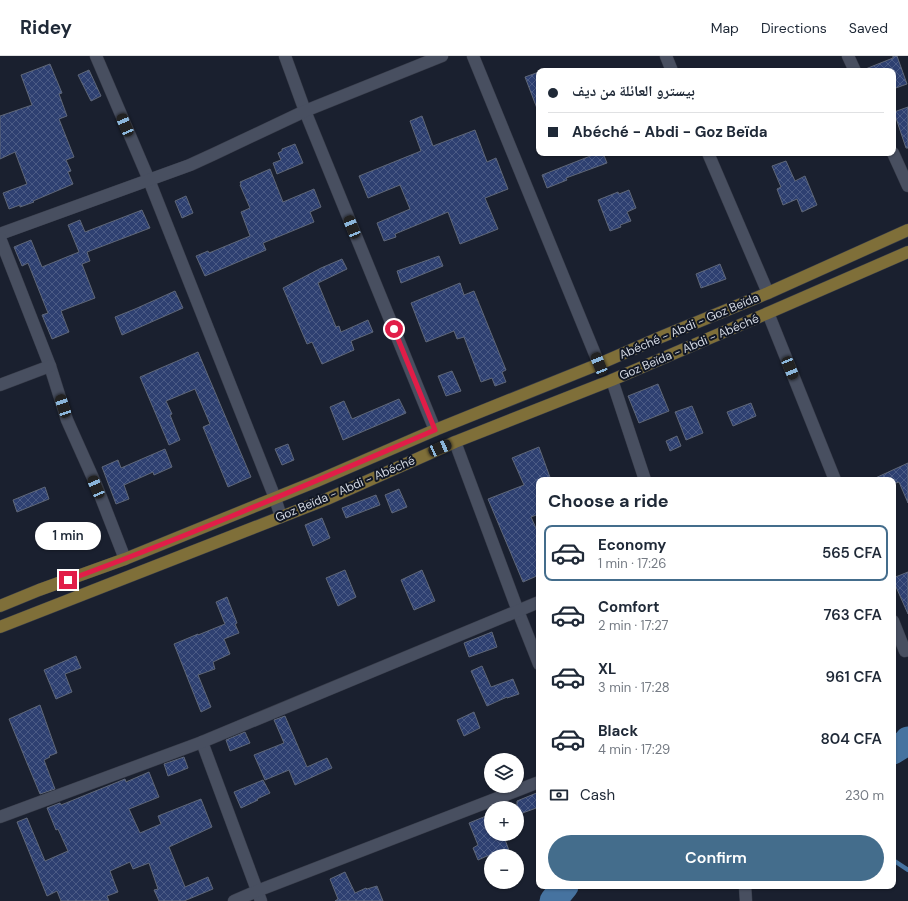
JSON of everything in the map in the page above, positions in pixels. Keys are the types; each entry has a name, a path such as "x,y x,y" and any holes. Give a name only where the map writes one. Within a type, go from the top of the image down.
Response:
{"main road":[{"name":"Abéché - Abdi - Goz Beïda","path":"0,606 39,590 125,559 276,498 435,430 599,364 768,293 908,230"},
{"name":"Goz Beïda - Abdi - Abéché","path":"4,625 327,499 455,442 612,380 768,314 908,252"},
{"path":"661,337 669,356"},
{"path":"0,606 4,625"}],"street":[{"path":"96,56 149,180 276,498 281,517"},
{"path":"285,56 305,111 435,430"},
{"path":"0,234 149,180 214,154 305,111 442,56"},
{"path":"473,56 599,364"},
{"path":"666,56 671,68"},
{"path":"848,56 854,68"},
{"path":"709,156 768,293"},
{"path":"894,156 908,186"},
{"path":"0,238 50,366 67,420 125,559"},
{"path":"768,314 834,477"},
{"path":"0,385 50,366"},
{"path":"612,380 644,477"},
{"path":"455,442 536,656"},
{"path":"0,817 202,742 536,603"},
{"path":"896,628 905,651"},
{"path":"202,742 259,896"},
{"path":"234,901 259,896 536,783"},
{"path":"745,889 746,901"}],"building":[{"path":"893,56 897,56 907,84 896,88 896,68 868,68 893,58"},
{"path":"50,64 62,93 59,94 67,116 59,119 74,157 66,160 71,171 68,172 73,184 33,201 34,202 9,209 3,193 27,184 15,152 0,159 0,116 32,105 21,75"},
{"path":"89,70 101,96 91,101 78,75"},
{"path":"536,73 536,106 525,77"},
{"path":"908,107 908,148 906,148 896,118 896,111"},
{"path":"422,116 433,146 475,130 487,162 496,158 508,189 485,198 498,229 460,244 448,212 395,234 396,237 384,241 377,223 410,209 400,185 368,198 359,176 421,151 410,121"},
{"path":"295,144 303,163 277,174 273,163 281,160 278,153 282,151 282,149"},
{"path":"590,156 604,156 607,163 566,178 567,180 547,188 542,175"},
{"path":"786,161 795,181 805,176 817,205 802,212 797,199 783,205 777,189 781,187 772,166"},
{"path":"270,169 283,202 314,189 321,207 310,212 314,222 263,243 266,250 205,276 196,256 208,251 209,253 250,236 241,212 250,208 240,182"},
{"path":"629,190 636,208 627,212 631,221 610,231 598,200 618,192 619,194"},
{"path":"186,196 193,213 182,218 175,201"},
{"path":"142,210 150,228 87,252 90,261 82,264 95,298 61,311 69,332 52,339 42,315 48,313 28,263 22,266 14,247 31,240 42,267 79,252 68,225 80,220 85,232"},
{"path":"439,256 443,266 401,283 397,271"},
{"path":"342,259 347,269 318,283 336,327 339,326 341,332 368,320 373,332 351,341 354,350 322,364 312,342 307,344 283,288"},
{"path":"720,264 726,279 701,288 696,274"},
{"path":"460,283 464,295 474,291 506,370 502,372 506,382 495,386 492,378 481,382 464,337 457,339 454,331 426,342 411,303"},
{"path":"175,291 183,308 122,335 115,317"},
{"path":"198,352 251,477 228,487 203,427 210,424 195,389 166,401 172,414 170,415 180,440 169,445 140,377"},
{"path":"452,371 461,391 446,396 438,376"},
{"path":"658,384 669,411 639,423 628,396"},
{"path":"399,399 406,413 343,440 330,407 344,401 352,419"},
{"path":"751,403 756,416 733,426 727,412"},
{"path":"692,406 703,433 686,440 675,412"},
{"path":"677,436 681,446 670,451 666,441"},
{"path":"288,444 294,460 282,465 275,449"},
{"path":"539,447 550,477 536,477 536,515 531,517 536,528 536,576 523,582 488,499 524,485 512,458"},
{"path":"165,449 172,467 154,475 153,472 124,485 129,499 116,504 102,467 118,460 121,468"},
{"path":"908,463 908,503 899,482 896,483 896,477 878,477"},
{"path":"45,487 49,499 17,512 13,500"},
{"path":"399,489 407,507 392,513 385,495"},
{"path":"376,495 380,505 346,518 342,508"},
{"path":"322,518 330,538 313,546 305,525"},
{"path":"345,570 356,597 338,606 326,578"},
{"path":"422,570 435,601 414,610 401,580"},
{"path":"908,572 908,614 896,587 896,577"},
{"path":"227,597 237,623 235,624 239,633 224,639 230,654 213,662 215,669 198,675 211,707 201,712 174,644 225,624 216,602"},
{"path":"492,632 497,647 469,657 464,643"},
{"path":"76,656 81,668 65,674 72,692 56,699 44,670"},
{"path":"482,666 491,687 513,679 519,694 507,697 487,706 471,671"},
{"path":"40,705 57,753 44,760 55,789 40,794 9,719"},
{"path":"474,712 480,728 464,736 457,720"},
{"path":"285,716 307,767 327,758 332,768 295,785 289,770 265,780 254,755 284,743 274,720"},
{"path":"245,732 250,743 230,751 226,740"},
{"path":"184,757 188,768 168,776 164,764"},
{"path":"149,772 159,797 129,809 140,833 161,824 158,816 201,799 212,827 169,847 185,887 208,877 213,889 184,901 159,901 154,890 158,889 149,863 133,869 130,862 110,871 118,892 107,896 109,901 61,901 57,891 47,896 17,822 27,818 45,861 68,851 58,829 56,830 47,808 60,803 61,805 125,779 126,782"},
{"path":"263,780 270,793 241,808 234,792"},
{"path":"536,793 536,808 524,812 524,801 517,801"},
{"path":"484,817 484,841 506,841 508,849 484,849 484,857 478,860 473,848 478,845 469,823"},
{"path":"345,872 355,893 366,888 377,886 383,901 335,901 338,899 330,879"}],"waterway":[{"path":"896,749 908,740"},
{"path":"896,862 908,870"},
{"path":"553,901 563,889"}],"route":[{"path":"68,580 125,559 262,504 435,430 394,329"}]}
